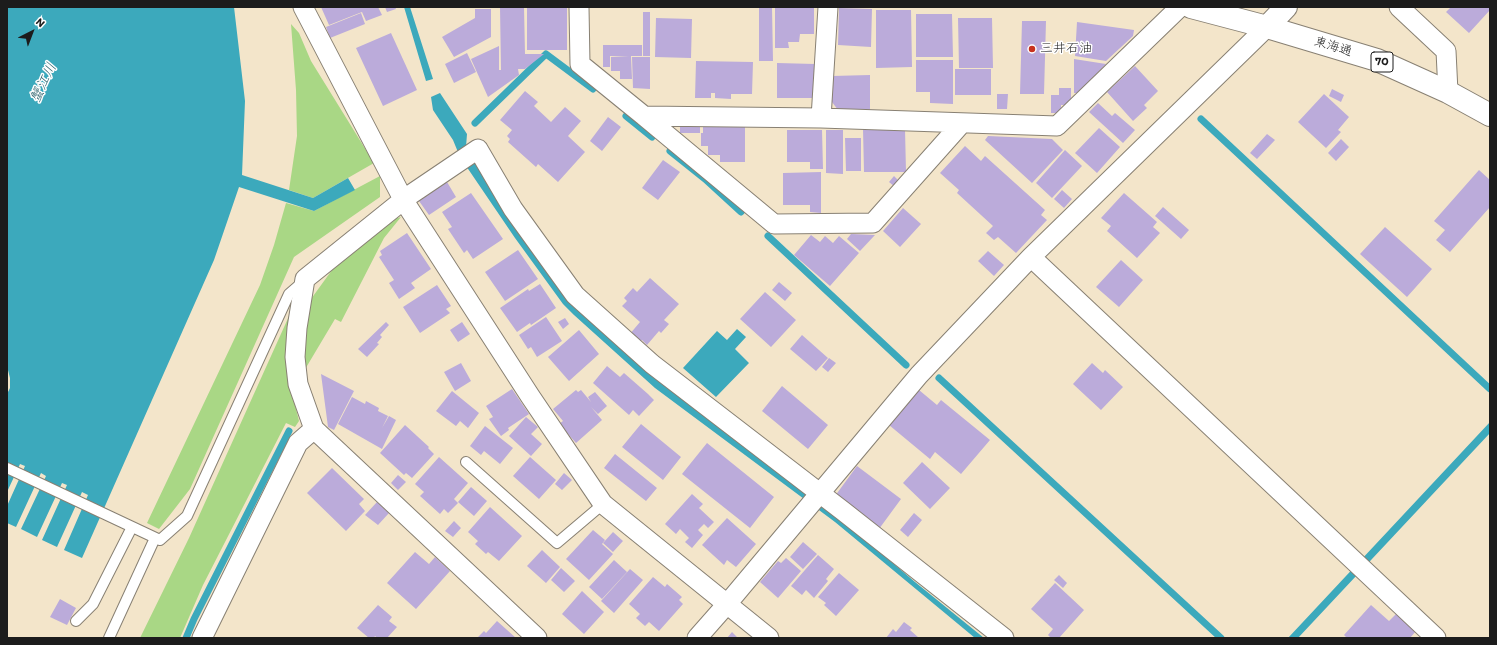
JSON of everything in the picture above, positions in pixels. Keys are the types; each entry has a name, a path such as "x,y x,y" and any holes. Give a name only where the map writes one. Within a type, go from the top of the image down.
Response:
{"main road":[{"name":"東海通","path":"1191,7 1267,27 1377,60 1448,92 1490,116"},
{"path":"1267,27 1286,7"}],"street":[{"path":"303,7 404,201 530,396 604,504 769,638"},
{"path":"579,7 580,64 774,224 873,223 962,123"},
{"path":"821,118 828,7"},
{"path":"644,116 821,118 1056,126 1180,7"},
{"path":"1400,7 1446,51 1448,92"},
{"path":"697,638 918,375 1031,257 1267,27"},
{"path":"537,638 314,428 298,384 295,357 297,328 305,279 404,201 407,197 478,149 513,209 575,295 652,364 820,493 1004,638"},
{"path":"1031,257 1436,638"},
{"path":"202,638 298,443 314,428"}],"lane":[{"path":"7,468 160,540 187,516 289,294 305,279"},
{"path":"466,462 557,543 604,504"},
{"path":"76,621 93,604 132,527"},
{"path":"109,638 155,538"}],"green space":[{"path":"291,24 299,33 311,61 374,163 313,198 289,190 297,136 296,90"},
{"path":"380,176 380,197 294,257 190,489 159,529 147,523 260,285 274,245 286,203 314,211"},
{"path":"401,217 384,238 341,322 335,319 304,371 305,339 311,299 332,270 394,219"},
{"path":"294,305 286,368 299,421 295,427 286,423 203,585 180,638 140,638 189,538"}],"water":[{"name":"蟹江川","path":"7,7 234,7 245,101 242,175 313,198 348,178 355,190 314,211 239,187 214,260 82,558 64,550 88,495 82,492 57,547 42,540 67,485 62,483 37,537 21,529 46,476 41,473 16,527 7,523 7,506 25,466 20,464 7,492 7,394 10,388 10,378 7,366"},
{"path":"404,7 410,7 433,79 426,81"},
{"path":"440,93 467,134 466,147 573,301 838,516 915,582 984,638 975,638 835,522 655,388 563,304 515,238 460,157 453,140 433,110 431,97"},
{"path":"737,329 746,337 735,349 749,363 716,397 683,368 717,331 727,340"},
{"path":"1490,422 1490,433 1298,638 1288,638"}],"building":[{"path":"321,7 378,7 382,15 366,21 362,12 329,25"},
{"path":"385,7 395,7 396,9 387,12"},
{"path":"500,7 524,7 525,54 544,54 525,69 518,69 519,75 488,97 471,59 499,46 499,70 501,70"},
{"path":"527,7 567,7 567,50 527,50"},
{"path":"759,7 772,7 773,61 759,61"},
{"path":"1451,7 1490,7 1490,10 1469,33 1446,12"},
{"path":"775,8 814,8 814,34 800,34 799,42 788,42 789,48 775,48"},
{"path":"839,8 872,9 871,47 838,45"},
{"path":"475,9 491,9 491,37 454,57 442,37 475,18"},
{"path":"876,10 911,10 912,67 876,68"},
{"path":"643,12 650,12 650,56 643,56"},
{"path":"361,13 365,24 330,38 326,27"},
{"path":"916,14 952,14 953,57 916,57"},
{"path":"656,18 692,19 691,58 655,57"},
{"path":"958,18 992,18 993,68 959,68"},
{"path":"1022,21 1046,21 1044,94 1020,94"},
{"path":"1077,22 1134,30 1133,36 1106,61 1075,56"},
{"path":"391,33 417,90 383,106 356,48"},
{"path":"603,45 642,45 642,56 631,56 632,79 620,79 620,71 611,71 611,57 629,56 610,56 610,67 603,67"},
{"path":"467,53 476,72 454,83 445,64"},
{"path":"632,57 650,57 650,89 633,88"},
{"path":"1074,59 1106,64 1078,93 1074,93"},
{"path":"916,60 953,60 953,104 930,103 930,92 916,92"},
{"path":"696,61 753,62 752,94 731,94 731,99 715,98 715,93 711,93 711,98 695,98"},
{"path":"777,63 815,64 815,98 777,98"},
{"path":"1135,66 1158,91 1144,105 1147,108 1133,121 1107,92"},
{"path":"955,69 991,69 991,95 955,95"},
{"path":"870,75 870,110 838,110 832,102 832,76"},
{"path":"1059,88 1071,88 1071,99 1066,105 1061,105 1061,113 1051,113 1051,95 1059,95"},
{"path":"1332,89 1344,95 1341,102 1329,96"},
{"path":"525,91 538,102 534,106 551,122 565,107 581,121 568,136 585,152 558,182 538,164 536,167 508,142 510,139 507,136 512,130 500,120"},
{"path":"997,94 1008,94 1007,109 997,109"},
{"path":"1324,94 1349,117 1338,130 1341,132 1326,148 1298,122"},
{"path":"1098,103 1112,116 1115,113 1135,130 1123,143 1089,112"},
{"path":"608,117 621,127 602,151 590,141"},
{"path":"680,125 700,125 700,133 680,133"},
{"path":"703,126 745,127 745,162 720,162 720,155 708,155 708,146 701,146 701,133 703,133"},
{"path":"1099,128 1120,147 1097,173 1075,153"},
{"path":"863,129 905,129 906,172 864,172"},
{"path":"787,130 822,130 823,169 810,169 810,162 787,162"},
{"path":"826,130 843,130 843,174 826,173"},
{"path":"1267,134 1275,140 1257,159 1250,153"},
{"path":"988,136 1052,139 1063,150 1032,183 985,140"},
{"path":"845,138 861,138 861,171 846,171"},
{"path":"1341,139 1349,147 1336,161 1328,153"},
{"path":"965,146 981,161 985,156 1045,210 1041,215 1047,220 1016,253 998,237 994,240 986,233 993,226 957,193 959,190 940,173"},
{"path":"1065,150 1082,166 1052,198 1036,183"},
{"path":"663,160 680,172 658,200 642,188"},
{"path":"1479,170 1490,180 1490,207 1450,252 1436,240 1445,230 1434,221"},
{"path":"821,172 821,213 810,212 810,205 783,205 783,173"},
{"path":"894,176 900,182 895,187 889,182"},
{"path":"447,182 456,197 429,215 419,201"},
{"path":"1062,190 1072,199 1064,208 1054,199"},
{"path":"471,193 503,239 473,259 467,250 464,253 448,229 452,227 442,212"},
{"path":"1124,193 1157,222 1153,227 1160,233 1137,258 1107,231 1111,226 1101,218"},
{"path":"1163,207 1189,230 1181,239 1155,216"},
{"path":"903,208 921,224 900,247 883,231"},
{"path":"1385,227 1432,269 1407,297 1360,254"},
{"path":"407,233 431,269 411,283 415,288 399,299 389,283 394,280 379,257 382,255 380,251"},
{"path":"851,234 875,235 860,251 847,239"},
{"path":"811,235 820,242 825,236 833,243 839,236 859,253 830,286 794,255"},
{"path":"518,250 538,279 505,301 485,272"},
{"path":"988,251 1004,265 994,276 978,261"},
{"path":"1121,260 1143,280 1119,307 1096,287"},
{"path":"650,278 679,304 664,320 669,324 661,333 659,331 647,345 642,340 639,343 629,335 640,322 622,306 627,301 624,298 633,288 637,292"},
{"path":"779,282 792,293 785,301 772,290"},
{"path":"540,284 556,308 531,325 530,323 517,332 500,308 528,289 529,291"},
{"path":"437,285 451,306 446,309 450,313 420,333 403,307"},
{"path":"765,292 796,320 771,347 740,319"},
{"path":"546,317 562,341 537,357 531,347 528,349 519,335"},
{"path":"565,318 569,324 563,329 558,322"},
{"path":"386,322 389,325 380,335 382,337 377,343 379,344 367,357 358,349"},
{"path":"462,322 470,334 458,342 450,330"},
{"path":"579,330 599,354 569,381 548,357"},
{"path":"802,335 828,358 816,371 790,349"},
{"path":"829,358 836,363 828,372 822,367"},
{"path":"461,363 471,381 455,391 444,372"},
{"path":"1092,363 1103,373 1105,370 1123,387 1101,410 1073,384"},
{"path":"607,366 620,377 624,373 654,400 639,416 633,410 629,415 593,383"},
{"path":"321,374 354,391 334,430 328,427"},
{"path":"782,386 828,425 808,449 762,411"},
{"path":"512,389 529,414 508,428 509,430 501,436 489,419 493,417 486,406"},
{"path":"576,390 578,392 581,390 591,402 588,397 595,392 607,406 598,414 591,407 602,420 576,443 559,424 563,421 553,409"},
{"path":"919,390 937,405 941,400 990,440 961,474 935,452 930,459 889,425"},
{"path":"452,391 479,413 468,428 460,421 456,426 436,411"},
{"path":"352,397 365,404 366,401 379,408 378,411 388,416 382,428 389,416 396,420 382,449 338,424"},
{"path":"526,417 538,427 531,434 542,444 531,456 509,436"},
{"path":"641,424 681,457 663,480 622,447"},
{"path":"405,425 429,447 428,448 434,454 412,478 406,473 404,475 380,453"},
{"path":"485,426 513,448 500,464 484,451 481,455 470,446"},
{"path":"707,443 774,497 750,528 682,474"},
{"path":"615,454 657,488 646,501 604,468"},
{"path":"439,457 468,483 454,499 458,503 448,513 444,509 440,514 420,496 424,492 415,484"},
{"path":"530,457 556,480 539,499 513,476"},
{"path":"922,462 950,488 930,509 903,483"},
{"path":"857,466 901,499 879,529 835,496"},
{"path":"332,468 364,499 359,504 365,511 346,531 307,493"},
{"path":"564,473 572,480 562,490 555,484"},
{"path":"398,475 406,482 398,490 391,483"},
{"path":"471,487 487,501 474,516 458,502"},
{"path":"692,494 703,504 699,508 714,522 708,528 704,524 698,530 703,535 692,548 685,542 689,538 680,529 676,534 665,524"},
{"path":"377,502 389,513 378,525 365,515"},
{"path":"490,507 522,536 499,561 488,552 486,554 475,544 478,541 468,532"},
{"path":"914,513 922,520 908,537 900,530"},
{"path":"727,518 756,544 736,567 727,560 724,565 702,545"},
{"path":"454,521 461,528 453,537 445,531"},
{"path":"593,530 605,540 602,544 613,554 589,580 566,559"},
{"path":"613,532 623,541 613,552 603,543"},
{"path":"803,542 817,554 803,569 790,557"},
{"path":"542,550 560,567 546,583 527,566"},
{"path":"415,552 429,564 435,557 450,571 416,609 387,583"},
{"path":"818,555 834,569 826,579 828,581 814,598 806,590 802,595 791,586"},
{"path":"786,558 801,571 778,598 760,582 778,561 781,563"},
{"path":"614,560 627,572 602,599 589,587"},
{"path":"561,568 575,581 564,592 551,580"},
{"path":"630,569 643,580 614,613 601,601"},
{"path":"839,573 859,590 836,616 824,605 826,603 818,597"},
{"path":"1059,575 1067,583 1063,588 1054,580"},
{"path":"653,577 665,587 667,584 682,597 679,600 683,604 659,631 649,622 645,626 636,618 640,614 629,604"},
{"path":"1055,583 1084,610 1059,638 1051,638 1048,635 1053,629 1031,609"},
{"path":"582,591 604,612 584,634 562,614"},
{"path":"60,599 76,608 67,625 50,617"},
{"path":"378,605 392,617 389,621 397,627 387,638 377,638 375,636 374,638 369,638 357,628"},
{"path":"1371,605 1389,621 1396,614 1416,631 1410,638 1347,638 1344,635"},
{"path":"497,621 516,638 477,638 484,631 486,633"},
{"path":"904,622 912,628 910,630 919,638 886,638 893,629 896,632"},
{"path":"732,632 738,638 727,638"}],"waterway":[{"path":"475,123 546,54 593,89"},
{"path":"626,116 652,137"},
{"path":"1201,119 1490,389"},
{"path":"670,151 705,179 741,212"},
{"path":"768,236 906,365"},
{"path":"939,378 1221,638"},
{"path":"186,638 194,619 289,431"}],"place":[{"name":"三井石油","path":"1032,49"}]}
